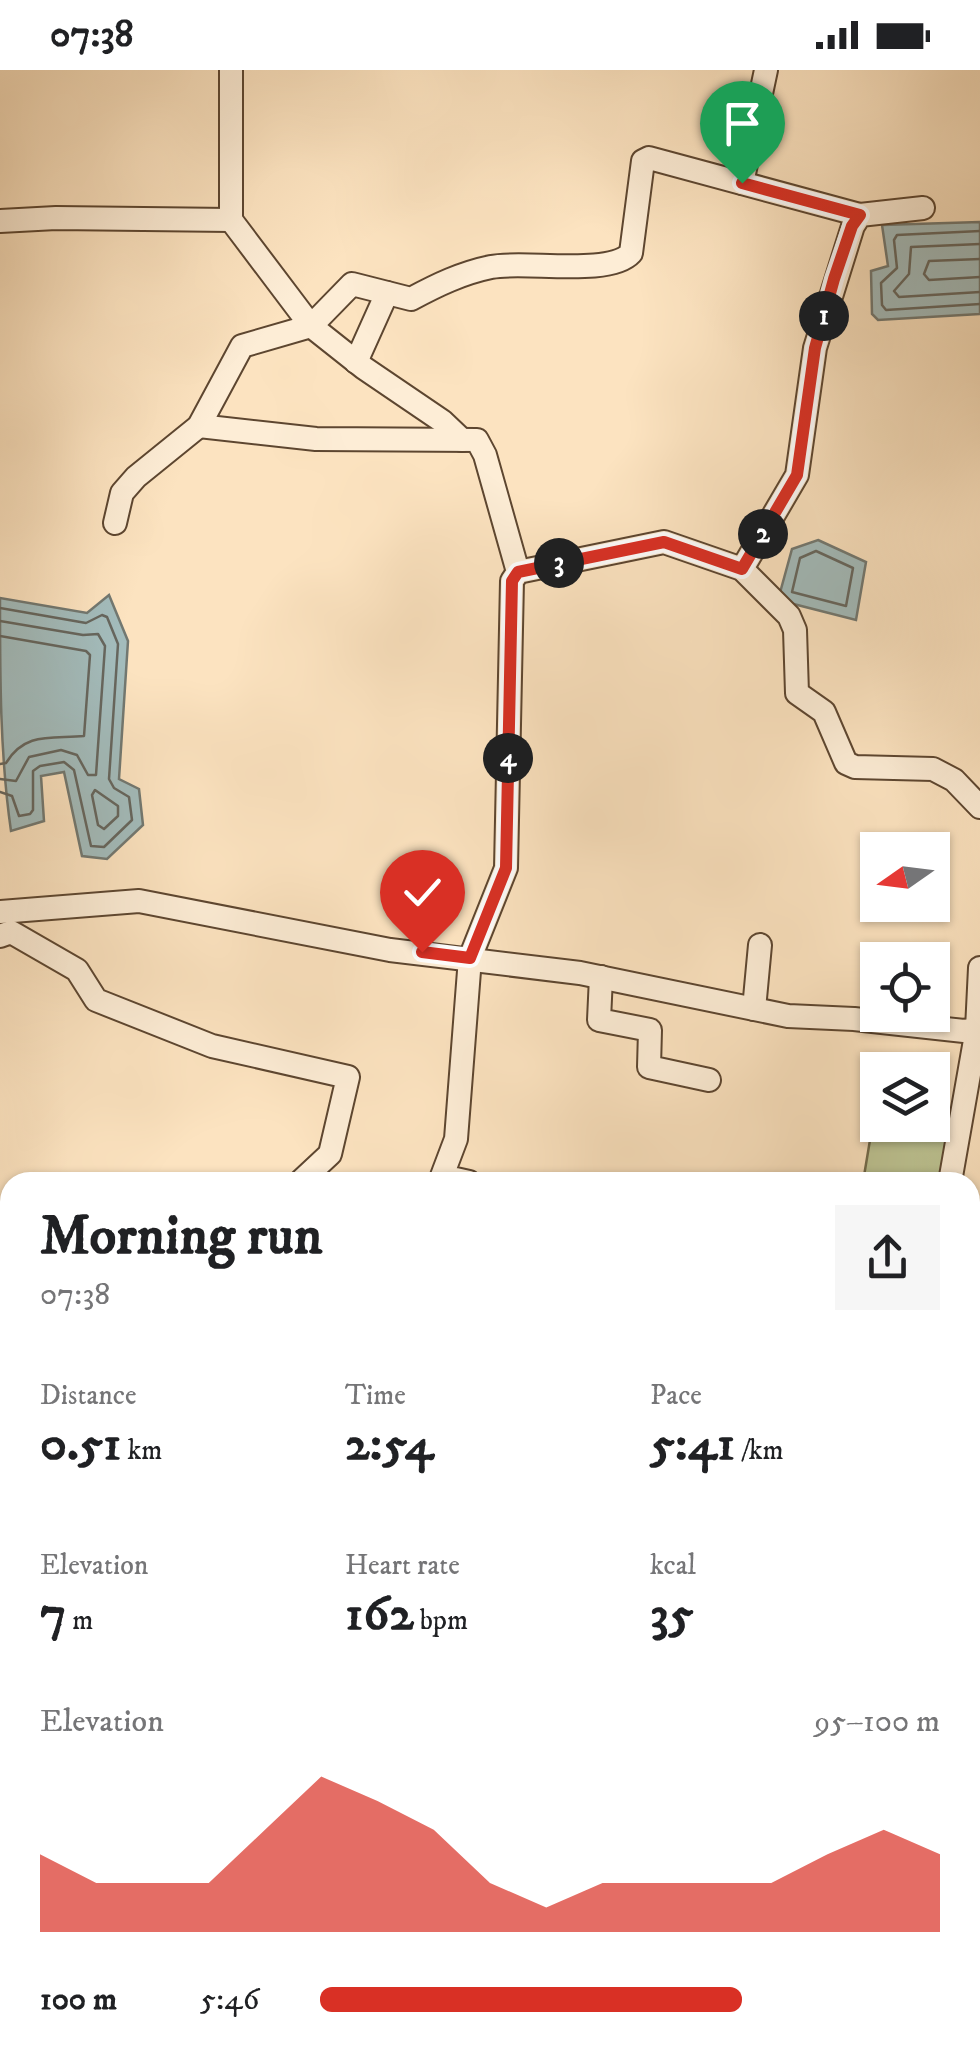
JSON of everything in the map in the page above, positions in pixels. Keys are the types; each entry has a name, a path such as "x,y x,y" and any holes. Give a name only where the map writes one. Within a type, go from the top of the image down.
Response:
{"street":[{"path":"231,70 231,220 311,326 442,421 462,440"},
{"path":"742,183 766,70"},
{"path":"115,523 122,493 199,426 242,346 311,326 352,284 411,299 449,279 494,266 581,266 625,259 630,253 644,161 648,158 860,215 922,208"},
{"path":"742,569 797,475 815,348 834,279 852,226 860,215"},
{"path":"0,221 231,220"},
{"path":"356,362 387,293"},
{"path":"199,426 316,439 477,440 518,572"},
{"path":"444,1172 456,1139 470,958 506,868 512,581 518,572 664,542 742,569 789,616 795,630 797,693 824,712 846,763 855,767 933,769 954,780 980,807"},
{"path":"0,912 139,901 390,950 601,977 788,1016 978,1029"},
{"path":"0,936 11,932 77,970 96,1000 212,1046 348,1077 330,1154 311,1172"},
{"path":"754,1009 760,945"},
{"path":"952,1172 978,1029 980,968"},
{"path":"601,977 599,1020 650,1030 649,1067 710,1080"}],"green space":[{"path":"950,1138 959,1141 954,1172 865,1172 870,1142 950,1142"}],"water":[{"path":"980,222 980,314 878,320 872,314 871,271 888,266 882,225"},
{"path":"818,540 866,562 856,620 778,600 792,549"},
{"path":"109,595 128,641 119,779 139,789 143,825 107,859 82,856 64,772 41,776 44,821 11,831 3,744 0,598 87,613"}],"route":[{"path":"422,952 470,958 506,868 512,581 518,572 664,542 742,569 797,475 815,348 834,279 852,226 860,215 742,183"}]}
